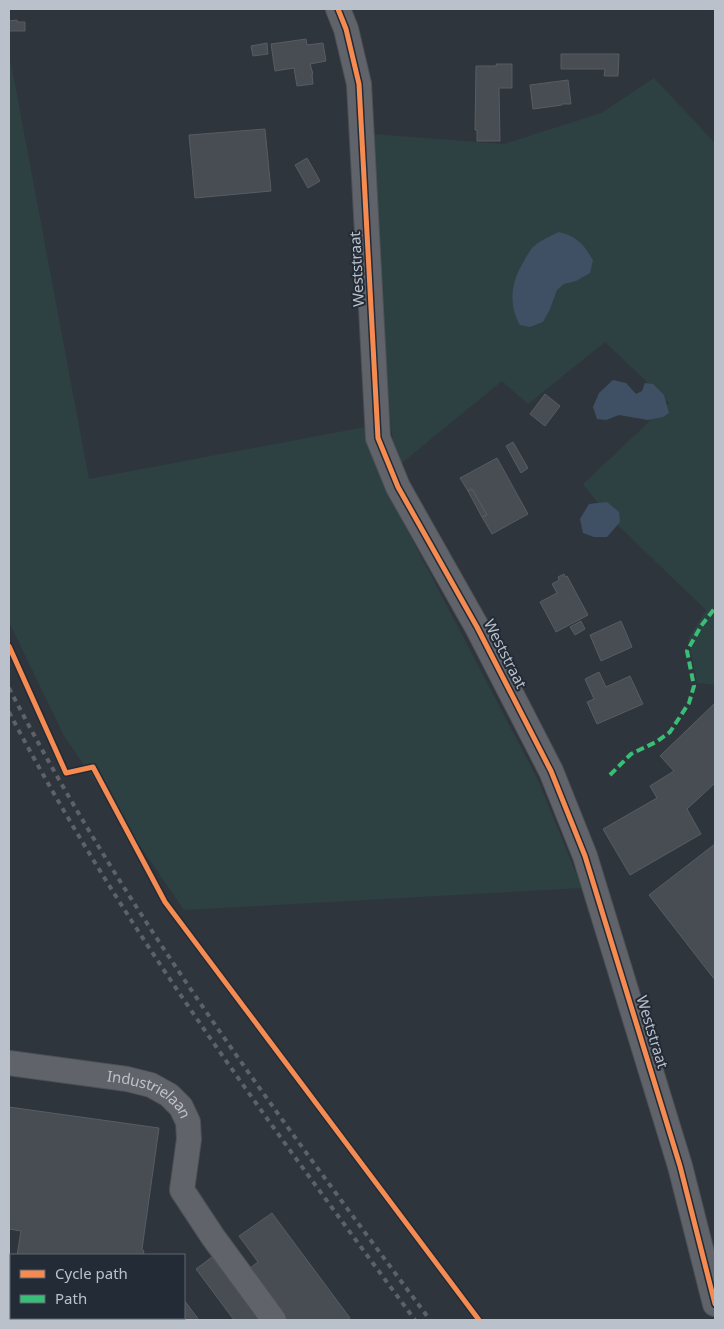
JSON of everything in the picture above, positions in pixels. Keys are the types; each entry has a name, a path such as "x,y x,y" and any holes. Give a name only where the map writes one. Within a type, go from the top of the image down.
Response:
{"street":[{"name":"Weststraat","path":"338,9 346,29 359,84 378,438 398,487 477,627 551,771 585,856 677,1157 715,1304"},
{"name":"Industrielaan","path":"9,1063 127,1079 151,1085 169,1095 181,1108 188,1122 189,1139 182,1190 213,1237 274,1320"}],"shaded area":[{"path":"9,63 11,63 89,479 365,427 384,486 538,780 582,888 184,910 64,736 9,622"},
{"path":"654,78 715,143 715,685 697,683 688,639 706,610 606,514 583,484 669,403 605,342 528,404 502,381 397,467 388,405 372,134 504,144 601,113"}],"water":[{"path":"559,232 575,239 586,250 593,260 590,273 576,281 564,284 557,290 543,322 530,327 520,325 516,317 513,301 516,277 532,248"},
{"path":"613,380 626,383 636,394 642,391 645,383 653,384 664,395 669,413 663,417 648,420 619,415 606,420 597,419 593,407 599,393"},
{"path":"607,502 619,512 620,522 607,537 594,537 583,533 580,519 589,504"}],"building":[{"path":"17,20 17,22 25,22 25,31 9,31 9,21"},
{"path":"306,39 307,45 323,43 326,61 310,64 313,84 297,86 294,68 275,71 271,44"},
{"path":"267,43 268,54 253,56 251,46"},
{"path":"561,54 619,54 618,76 604,76 605,69 561,69"},
{"path":"496,64 512,64 512,88 499,88 500,141 477,141 477,130 475,130 476,66 497,66"},
{"path":"568,80 571,104 533,109 530,85"},
{"path":"265,129 271,191 195,198 189,135"},
{"path":"307,158 320,181 308,188 295,165"},
{"path":"545,394 560,406 545,426 530,414"},
{"path":"513,442 528,468 521,473 506,446"},
{"path":"497,458 528,514 492,534 482,517 487,515 472,489 468,491 460,478"},
{"path":"472,489 487,515 482,517 468,491"},
{"path":"564,574 565,577 567,576 588,615 556,632 540,602 557,593 552,584 559,580 558,577"},
{"path":"581,621 585,629 575,635 570,627"},
{"path":"621,621 632,647 601,661 590,635"},
{"path":"599,672 606,687 630,676 643,704 597,724 587,702 594,699 585,679"},
{"path":"715,703 715,783 687,809 701,834 630,875 603,829 657,798 650,786 674,771 660,756"},
{"path":"715,844 715,980 649,895"},
{"path":"9,1107 159,1128 142,1249 143,1254 17,1254 21,1231 9,1229"},
{"path":"272,1213 350,1318 347,1320 284,1320 250,1268 258,1262 239,1236"},
{"path":"212,1257 259,1320 234,1320 196,1269"},
{"path":"185,1301 199,1320 9,1320 10,1310 10,1319 185,1319"}],"railway":[{"path":"9,688 54,772 154,934 261,1090 430,1320"},
{"path":"9,712 53,792 149,948 253,1099 415,1320"}],"marked path":[{"path":"610,775 631,754 656,742 670,732 689,703 694,686 687,651 701,626 715,608"}],"cycle path":[{"path":"338,9 346,29 359,84 378,438 398,487 477,627 551,771 585,856 680,1166 715,1304"},
{"path":"9,646 66,773 93,767 165,902 479,1320"}]}
